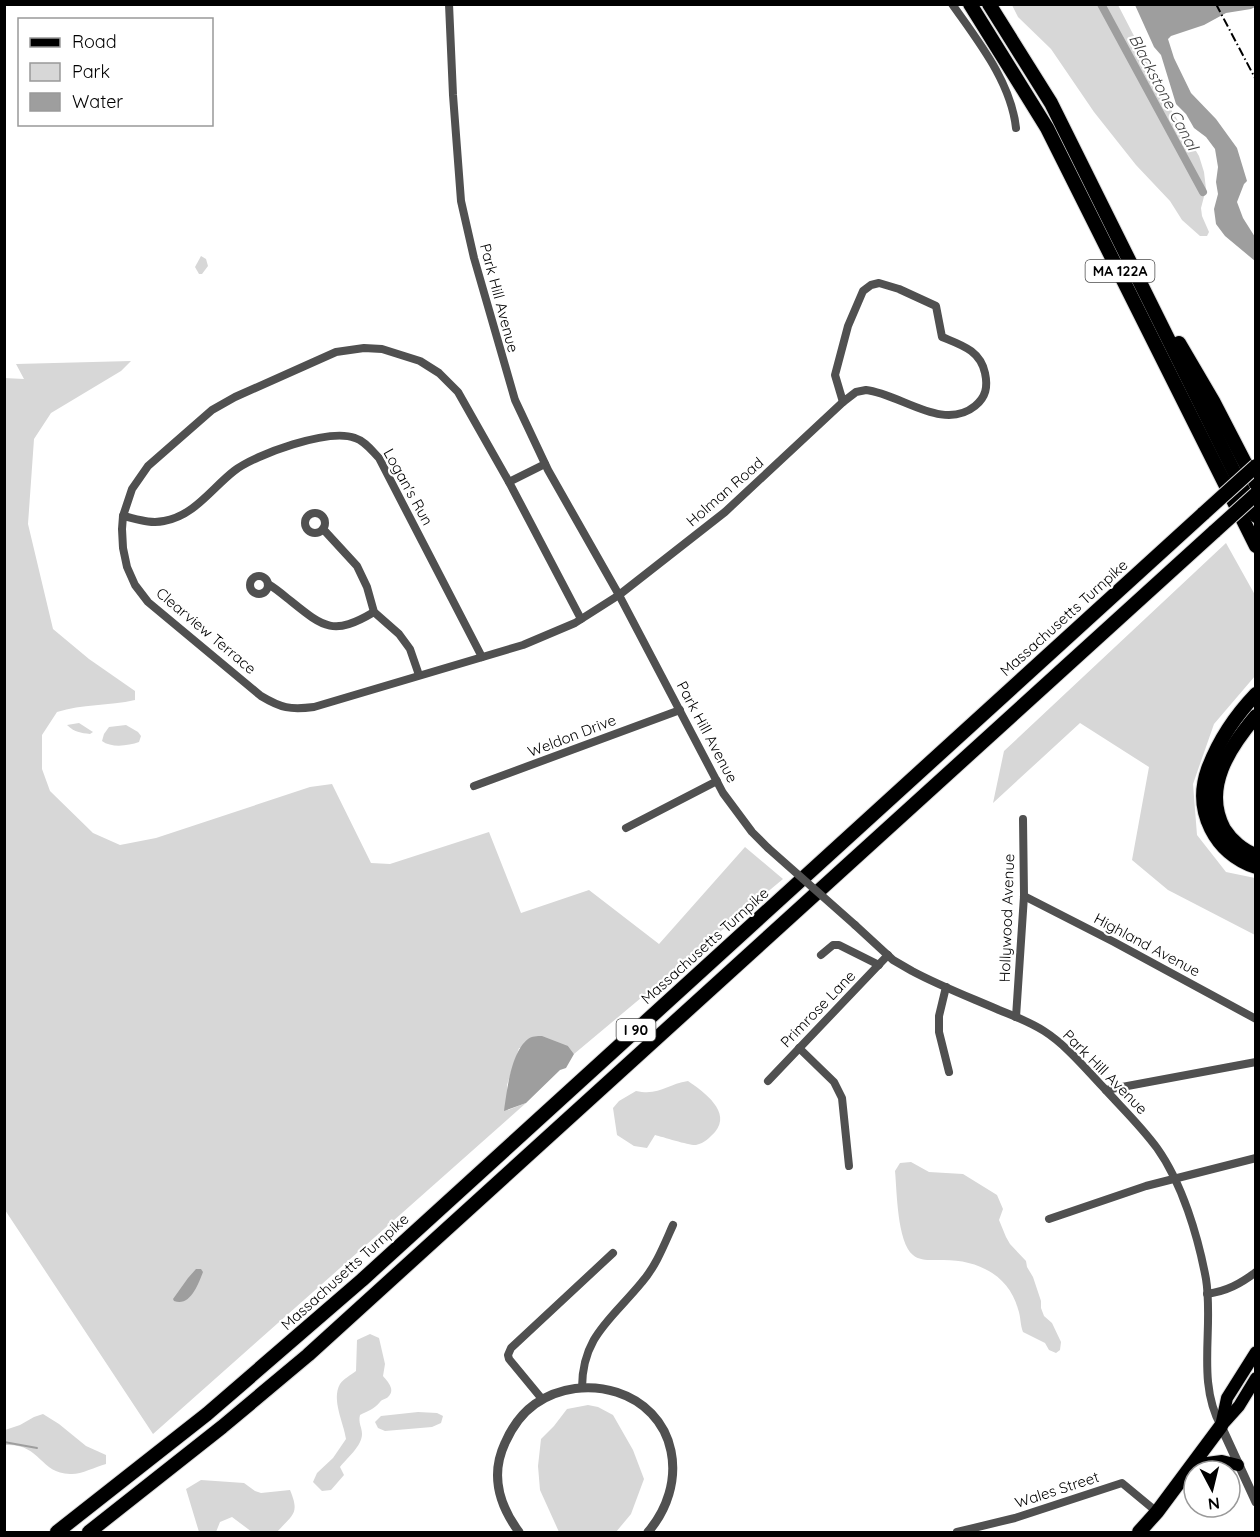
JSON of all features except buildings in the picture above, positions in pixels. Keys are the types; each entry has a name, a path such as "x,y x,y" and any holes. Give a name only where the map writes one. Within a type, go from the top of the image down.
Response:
{"highway":[{"name":"MA 122A","path":"970,4 1022,84 1047,128 1256,546"},
{"name":"MA 122A","path":"989,4 1051,103 1256,516"},
{"path":"1107,213 1128,244 1256,484"},
{"name":"Massachusetts Turnpike","path":"57,1533 207,1414 345,1295 1256,466"},
{"name":"I 90","path":"89,1533 308,1355 1256,494"},
{"path":"1256,694 1226,734 1215,755 1208,770 1205,792 1207,817 1217,839 1232,857 1256,867"},
{"path":"1256,716 1234,743 1218,774 1215,800 1220,820 1227,833 1238,845 1256,855"},
{"path":"1196,1459 1221,1426"},
{"path":"1139,1533 1182,1478"}],"main road":[{"path":"1221,1426 1227,1398 1256,1352"},
{"path":"1221,1426 1239,1406 1256,1378"}],"street":[{"name":"Park Hill Avenue","path":"449,4 457,160 465,222 509,383 523,419 545,464 619,595 717,781 746,826 888,955 912,971 1036,1026 1053,1037 1106,1090 1151,1140 1176,1180 1197,1243 1207,1294 1208,1371 1213,1413 1221,1426"},
{"path":"952,4 1005,87 1016,128"},
{"name":"Holman Road","path":"619,595 725,512 856,392 870,390 943,415 957,415 972,408 985,396 985,371 980,359 972,350 942,337 936,306 879,283 863,291 846,334 835,375 843,402"},
{"name":"Clearview Terrace","path":"580,619 509,482 458,392 439,373 420,361 382,349 353,349 336,352 212,410 148,466 132,489 123,516 123,548 127,567 135,585 148,602 261,696 278,706 298,709 314,706 523,645 580,619 619,595"},
{"name":"Logan's Run","path":"123,516 149,522 165,521 183,514 199,503 232,472 248,461 331,435 357,438 379,458 482,657"},
{"path":"509,482 545,464"},
{"path":"323,529 357,566 367,587 374,612 399,634 410,649 419,675"},
{"path":"268,584 327,626 338,628 356,623 374,612"},
{"name":"Weldon Drive","path":"474,786 680,710"},
{"path":"626,828 717,781"},
{"name":"Hollywood Avenue","path":"1016,1017 1024,896 1023,819"},
{"name":"Highland Avenue","path":"1024,896 1256,1019"},
{"path":"821,955 833,945 839,945 879,965"},
{"name":"Primrose Lane","path":"768,1082 888,955"},
{"path":"946,987 939,1024 949,1072"},
{"path":"799,1048 834,1082 842,1098 849,1166"},
{"path":"1106,1090 1256,1062"},
{"path":"1048,1219 1146,1186 1256,1158"},
{"path":"582,1388 585,1358 593,1340 648,1274 673,1225"},
{"path":"542,1399 508,1359 511,1348 613,1253"},
{"path":"1207,1294 1238,1286 1256,1272"},
{"path":"519,1533 506,1515 501,1501 496,1468 511,1431 524,1413 542,1399 582,1388 604,1388 635,1400 657,1419 666,1434 673,1465 671,1485 663,1509 648,1533"},
{"path":"1221,1426 1235,1459"},
{"path":"1242,1473 1256,1502"},
{"name":"Wales Street","path":"957,1533 1015,1518 1122,1483 1157,1512"}],"green space":[{"path":"1012,5 1118,5 1147,61 1154,81 1199,156 1206,189 1201,208 1209,232 1207,236 1200,236 1182,220 1170,201 1136,165 1094,112 1051,49 1018,17"},
{"path":"201,256 206,259 208,266 202,274 199,274 195,267"},
{"path":"131,361 121,371 51,413 34,439 28,524 53,629 89,659 135,691 135,700 57,712 42,735 42,769 50,791 93,833 120,845 156,838 310,787 332,784 371,863 390,864 489,832 521,913 589,890 659,944 745,847 783,879 574,1054 568,1046 519,1048 507,1085 508,1110 526,1103 153,1434 5,1210 4,378 24,379 16,364"},
{"path":"1226,543 1255,595 1255,676 1214,724 1193,784 1197,835 1226,872 1255,878 1255,935 1168,890 1132,860 1149,767 1080,723 993,803 1004,751"},
{"path":"79,723 93,732 81,733 67,725"},
{"path":"126,725 138,732 141,736 139,742 120,746 102,741 109,727"},
{"path":"688,1081 708,1097 718,1110 719,1125 707,1140 693,1145 655,1135 647,1148 634,1146 617,1135 613,1108 619,1101 636,1091 657,1091"},
{"path":"911,1162 929,1172 963,1174 997,1195 1003,1209 999,1220 1010,1244 1026,1261 1041,1301 1044,1316 1052,1323 1061,1342 1060,1350 1056,1353 1049,1350 1045,1343 1023,1332 1013,1297 998,1277 966,1262 926,1260 913,1255 901,1228 895,1171 900,1163"},
{"path":"370,1334 379,1338 385,1364 383,1376 391,1392 371,1410 360,1415 361,1438 357,1447 340,1467 344,1475 331,1490 322,1491 313,1482 317,1473 333,1458 346,1439 337,1404 338,1390 341,1382 356,1371 357,1340"},
{"path":"588,1405 598,1407 613,1415 633,1450 644,1479 631,1514 616,1532 559,1532 540,1490 538,1466 541,1439 567,1409"},
{"path":"418,1412 437,1413 443,1416 441,1423 432,1427 385,1431 378,1428 375,1422 381,1416"},
{"path":"43,1414 86,1446 106,1455 106,1464 70,1474 52,1469 26,1449 5,1445 5,1430"},
{"path":"201,1480 244,1483 261,1493 290,1490 294,1504 293,1513 277,1532 252,1532 232,1517 220,1522 216,1532 199,1532 186,1489"}],"water":[{"path":"1135,5 1255,5 1251,9 1226,13 1204,25 1168,39 1174,58 1191,93 1216,119 1237,148 1247,181 1237,202 1243,218 1255,237 1255,261 1225,236 1216,224 1214,209 1218,194 1216,182 1218,167 1215,149 1206,137 1194,128 1186,114 1176,104 1161,55 1154,47"},
{"path":"542,1036 568,1046 574,1054 566,1068 560,1070 526,1103 504,1111 511,1072 522,1045 528,1039"},
{"path":"196,1269 201,1269 203,1272 193,1294 185,1301 174,1301 173,1299"}],"waterway":[{"name":"Blackstone Canal","path":"1101,4 1203,192"},
{"path":"4,1442 37,1448"}],"railway":[{"path":"1216,4 1256,80"}]}
